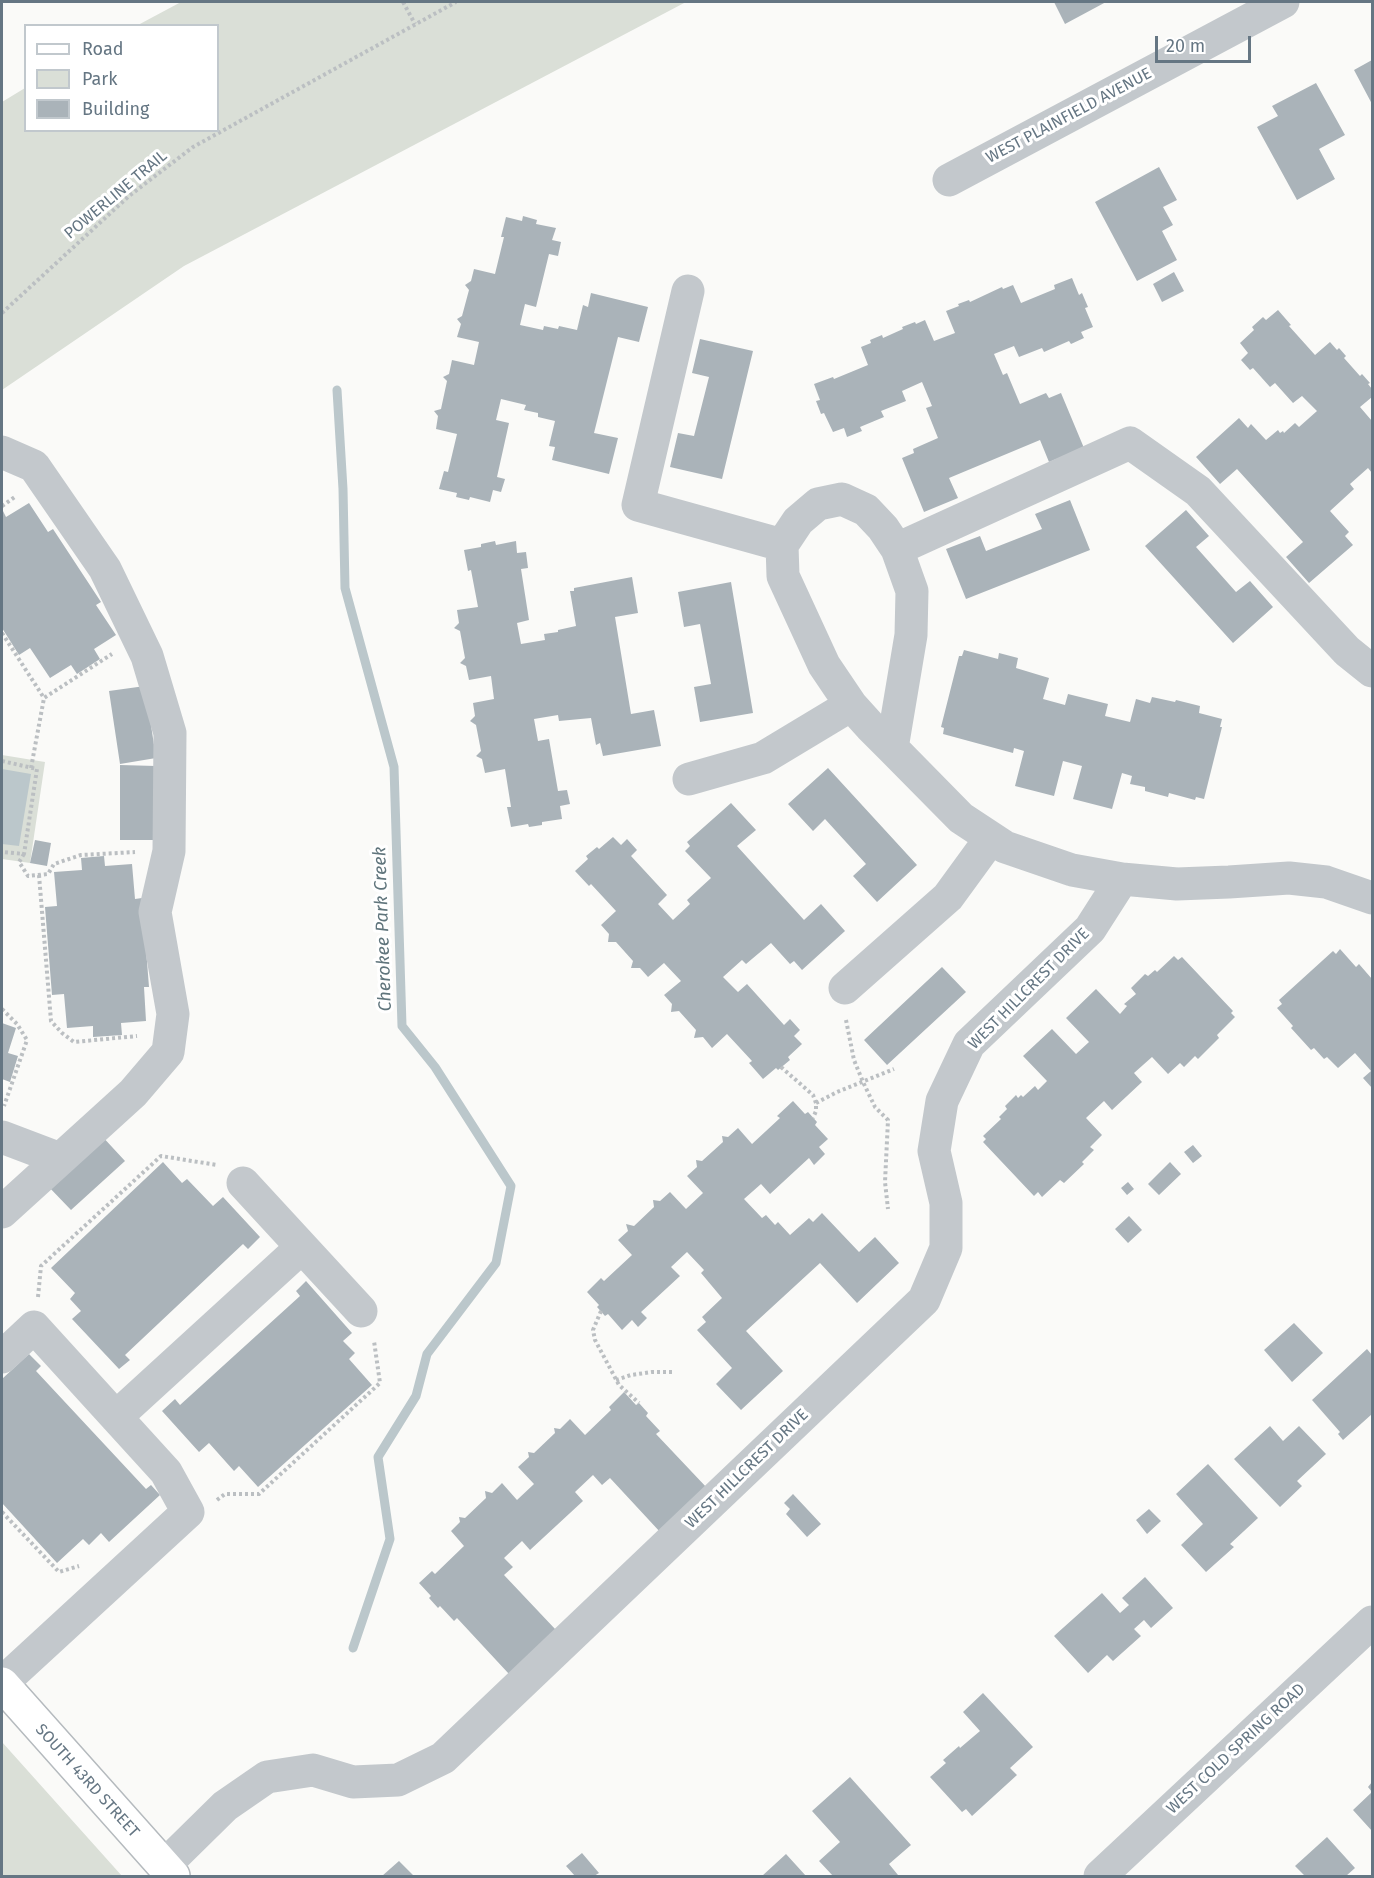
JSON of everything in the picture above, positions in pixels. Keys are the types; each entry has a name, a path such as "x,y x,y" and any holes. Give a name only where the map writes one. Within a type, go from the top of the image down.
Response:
{"main road":[{"name":"SOUTH 43RD STREET","path":"2,1684 169,1871"}],"street":[{"name":"WEST PLAINFIELD AVENUE","path":"949,180 1283,2"},
{"path":"688,291 638,505 783,545"},
{"path":"897,549 1130,443 1198,491 1347,651 1372,671"},
{"path":"2,452 34,465 105,569 147,657 170,733 168,851 156,912 173,1014 168,1052 161,1061 133,1093 2,1212"},
{"path":"892,748 911,635 912,591 897,549 883,528 866,510 842,499 818,504 798,521 783,545 783,576 824,665 851,705 892,748 962,818 1005,847 1072,870 1122,879 1177,884 1289,878 1326,882 1372,898"},
{"path":"689,778 763,758 851,705"},
{"path":"845,988 948,897 991,838"},
{"name":"WEST HILLCREST DRIVE","path":"169,1871 225,1806 267,1777 313,1770 353,1782 398,1780 443,1758 924,1300 946,1248 946,1203 934,1151 942,1101 969,1044 1090,929 1122,879"},
{"path":"2,1137 60,1159"},
{"path":"243,1183 361,1311"},
{"path":"116,1417 302,1247"},
{"path":"2,1357 34,1327 166,1472 188,1512 2,1684"},
{"name":"WEST COLD SPRING ROAD","path":"1100,1876 1372,1622"}],"path":[{"path":"404,2 415,24"},
{"name":"POWERLINE TRAIL","path":"2,313 129,196 193,147 456,2"},
{"path":"2,633 44,698 31,768"},
{"path":"44,698 137,637"},
{"path":"2,761 37,769 24,854 20,862 28,876 48,874 54,864 81,855 168,851"},
{"path":"2,852 24,854"},
{"path":"39,875 51,1021 74,1042 171,1030"},
{"path":"845,988 847,1030 854,1060 874,1107 888,1120 885,1182 888,1209"},
{"path":"2,1009 17,1024 27,1040 2,1114"},
{"path":"781,1067 813,1095 816,1102 813,1118"},
{"path":"816,1102 894,1069"},
{"path":"34,1327 41,1266 162,1156 218,1166 243,1183"},
{"path":"188,1512 209,1508 225,1494 259,1494 380,1383 373,1332 361,1311"},
{"path":"601,1311 593,1330 595,1340 619,1385 639,1403"},
{"path":"616,1380 652,1372 674,1372"},
{"path":"2,1512 59,1572 94,1562 113,1582"}],"green space":[{"path":"181,2 686,2 184,266 2,390 2,102 24,89 24,132 219,132 219,24 140,24"},
{"path":"2,755 45,762 30,863 2,859"},
{"path":"2,1742 122,1876 2,1876"}],"shaded area":[{"path":"2,769 31,774 19,846 2,844"}],"building":[{"path":"1054,2 1106,2 1065,24"},
{"path":"1372,60 1372,104 1354,70"},
{"path":"1316,83 1345,135 1319,149 1335,179 1297,200 1257,127 1278,116 1272,106"},
{"path":"1159,167 1177,200 1163,207 1173,225 1162,231 1177,260 1137,281 1095,202"},
{"path":"523,216 537,220 536,224 556,228 552,240 561,242 558,256 549,254 536,307 525,304 520,325 543,330 544,326 558,329 559,326 577,330 583,305 588,307 591,293 648,307 639,342 618,337 594,433 618,438 609,474 552,460 555,447 549,446 555,421 538,417 538,413 524,410 526,405 501,399 496,420 509,423 497,477 505,479 501,492 493,490 490,502 470,497 469,500 456,497 457,493 439,489 444,471 448,472 457,434 436,429 438,416 434,411 441,409 447,381 443,377 449,374 452,360 474,365 479,342 457,337 461,324 457,319 462,316 469,290 465,285 471,281 474,269 495,274 504,237 501,237 506,217 522,221"},
{"path":"1174,272 1184,291 1162,302 1153,284"},
{"path":"1072,278 1079,295 1082,293 1088,307 1085,308 1093,327 1081,332 1084,338 1071,344 1069,341 1044,352 1042,348 1019,357 1014,346 994,354 1003,375 1007,373 1020,404 1046,393 1049,398 1061,393 1084,448 1049,462 1040,440 949,478 958,498 924,512 902,458 914,453 913,449 938,438 926,408 932,406 922,382 902,391 906,401 881,411 884,417 860,427 862,431 847,437 844,428 833,432 824,413 821,414 816,401 820,400 814,384 833,377 834,379 868,365 861,347 871,343 870,340 882,335 883,338 903,329 902,327 925,320 934,341 955,333 946,311 959,306 958,304 969,300 970,302 1002,287 1003,289 1013,285 1021,303 1055,289 1054,285"},
{"path":"1278,310 1315,355 1330,342 1337,350 1339,348 1346,356 1344,358 1360,376 1362,374 1372,389 1372,397 1360,407 1372,421 1372,473 1368,468 1350,484 1354,489 1330,511 1349,532 1345,536 1353,545 1309,583 1286,557 1303,542 1237,469 1220,484 1196,457 1239,418 1248,428 1251,424 1266,440 1278,430 1284,433 1295,423 1299,427 1317,411 1302,396 1293,403 1275,383 1270,387 1253,368 1250,370 1241,360 1248,353 1240,343 1254,330 1252,327 1263,317 1266,320"},
{"path":"700,339 753,351 722,479 670,467 678,433 694,436 709,377 692,373"},
{"path":"1070,500 1090,550 966,599 946,549 980,536 986,551 1042,529 1035,514"},
{"path":"29,503 48,532 53,529 101,602 96,605 116,635 94,649 100,659 77,674 71,665 50,678 30,648 19,655 2,628 2,509 6,517"},
{"path":"1186,510 1209,536 1196,547 1236,592 1250,581 1273,607 1233,643 1145,546"},
{"path":"495,541 496,545 516,541 517,553 526,552 528,568 521,569 529,620 517,623 521,644 545,640 544,634 576,626 570,591 574,591 574,588 632,577 638,613 615,617 631,714 654,710 661,746 603,756 600,743 596,745 591,718 559,721 558,715 534,719 538,741 549,739 558,791 567,790 570,804 560,806 562,819 529,827 528,824 511,827 507,807 511,807 505,769 485,773 482,759 476,756 481,751 476,725 470,721 475,716 473,703 494,699 491,676 469,680 466,666 460,663 465,658 460,631 454,628 459,623 457,610 478,607 471,570 468,571 464,550 481,547 481,544"},
{"path":"731,582 753,713 700,722 694,687 711,684 700,624 684,627 678,592"},
{"path":"964,650 998,659 999,653 1018,658 1016,668 1049,678 1043,699 1065,705 1068,694 1108,704 1105,716 1130,722 1136,699 1150,703 1152,697 1200,706 1199,713 1222,719 1204,799 1196,797 1195,800 1169,793 1168,797 1145,791 1145,787 1130,784 1132,776 1122,773 1112,809 1073,799 1082,766 1063,761 1054,796 1015,786 1024,751 1014,748 1013,753 943,734 944,728 941,727 959,656 962,656"},
{"path":"145,686 156,758 120,764 109,691"},
{"path":"120,765 156,766 155,840 120,840"},
{"path":"828,768 917,865 877,902 853,876 866,864 825,819 813,831 788,804"},
{"path":"731,803 756,830 737,846 804,920 821,904 845,931 802,970 794,961 790,964 771,943 746,964 742,960 723,977 738,992 747,984 784,1025 790,1019 800,1030 794,1036 802,1044 788,1057 790,1060 763,1079 749,1063 752,1061 727,1034 712,1048 703,1037 694,1038 696,1030 679,1011 671,1012 672,1004 664,995 681,981 664,963 648,977 640,968 631,968 633,961 616,942 608,942 609,934 601,925 616,911 591,884 589,886 575,871 588,859 586,856 613,837 621,845 627,839 637,850 631,856 667,895 658,904 673,920 690,904 687,900 711,878 685,851 690,846 687,842"},
{"path":"35,840 51,843 47,866 30,863"},
{"path":"104,856 105,866 132,864 135,899 142,898 149,987 144,987 146,1021 121,1023 122,1035 93,1037 93,1026 67,1028 64,994 52,995 45,907 57,906 54,872 82,870 81,858"},
{"path":"1340,949 1356,967 1359,964 1372,979 1372,1088 1363,1078 1371,1071 1355,1053 1338,1068 1327,1057 1324,1059 1314,1048 1311,1050 1277,1008 1282,1004 1279,1000 1333,951 1336,954"},
{"path":"1174,956 1178,960 1182,957 1233,1011 1231,1013 1235,1017 1217,1035 1219,1038 1198,1059 1195,1056 1184,1067 1180,1063 1168,1074 1152,1057 1134,1073 1142,1082 1112,1110 1104,1101 1086,1118 1102,1135 1090,1147 1094,1150 1082,1162 1084,1164 1064,1183 1060,1180 1042,1197 1038,1192 1034,1196 983,1142 986,1139 983,1136 1001,1119 999,1117 1007,1109 1005,1106 1016,1095 1018,1098 1021,1095 1023,1097 1035,1086 1038,1090 1047,1081 1023,1056 1052,1029 1076,1054 1089,1042 1066,1018 1096,989 1120,1014 1127,1006 1124,1004 1136,994 1131,988 1145,974 1148,976 1155,970 1157,972"},
{"path":"942,967 966,992 887,1065 864,1040"},
{"path":"2,1023 16,1028 8,1053 18,1056 10,1082 2,1079"},
{"path":"793,1101 805,1114 808,1112 817,1122 815,1125 828,1139 819,1147 825,1154 814,1165 809,1158 770,1194 761,1184 744,1199 762,1218 766,1215 775,1225 778,1222 790,1235 809,1218 813,1222 822,1213 859,1252 875,1237 899,1263 857,1303 820,1263 746,1331 783,1371 741,1410 716,1384 732,1368 697,1330 706,1322 702,1317 722,1298 701,1273 704,1270 687,1252 671,1267 680,1276 641,1312 647,1318 638,1327 632,1320 622,1330 608,1314 605,1316 587,1292 601,1278 604,1281 632,1255 618,1240 628,1231 626,1224 634,1226 654,1207 653,1200 660,1201 670,1192 686,1209 703,1193 687,1176 697,1167 696,1160 702,1161 723,1142 722,1136 728,1137 738,1128 752,1144 780,1118 777,1116"},
{"path":"100,1134 125,1161 71,1210 46,1184"},
{"path":"1193,1145 1202,1156 1193,1163 1184,1152"},
{"path":"163,1162 182,1183 187,1179 213,1206 223,1197 260,1237 248,1249 243,1244 125,1355 130,1360 119,1369 72,1319 81,1311 70,1299 75,1293 51,1268"},
{"path":"1170,1162 1181,1174 1159,1195 1148,1184"},
{"path":"1128,1182 1134,1189 1127,1195 1121,1188"},
{"path":"1129,1216 1142,1230 1128,1243 1115,1229"},
{"path":"306,1281 352,1333 343,1341 355,1353 349,1359 372,1385 258,1487 239,1466 234,1471 209,1443 199,1452 162,1411 175,1399 180,1405 300,1296 296,1291"},
{"path":"1294,1323 1323,1353 1292,1382 1264,1350"},
{"path":"1367,1349 1372,1355 1372,1414 1343,1440 1338,1434 1340,1432 1312,1400"},
{"path":"29,1354 41,1366 36,1371 146,1489 151,1485 160,1495 109,1542 101,1533 89,1545 83,1539 57,1563 2,1503 2,1379"},
{"path":"624,1392 636,1405 639,1403 648,1413 646,1416 660,1431 656,1434 708,1489 661,1533 610,1478 602,1485 593,1475 575,1492 583,1501 530,1550 522,1541 504,1558 513,1567 504,1575 556,1630 509,1674 457,1618 454,1621 440,1606 438,1608 419,1583 432,1571 435,1574 464,1546 451,1531 460,1522 459,1517 465,1518 486,1498 485,1491 492,1493 502,1483 517,1500 534,1484 518,1467 529,1457 528,1452 534,1453 555,1433 554,1428 560,1429 570,1419 585,1435 611,1410 609,1407"},
{"path":"1270,1426 1283,1441 1299,1426 1326,1454 1297,1481 1302,1486 1280,1507 1234,1459"},
{"path":"1208,1464 1258,1518 1230,1544 1234,1547 1206,1572 1181,1545 1203,1524 1176,1494"},
{"path":"793,1494 821,1524 807,1537 786,1514 790,1509 784,1503"},
{"path":"1149,1509 1161,1521 1147,1534 1136,1520"},
{"path":"1145,1577 1173,1608 1151,1628 1144,1620 1134,1629 1141,1636 1113,1661 1107,1655 1088,1673 1054,1636 1102,1593 1120,1613 1129,1605 1122,1598"},
{"path":"983,1693 1033,1747 1010,1768 1017,1775 972,1816 966,1809 962,1812 930,1777 946,1763 943,1760 980,1731 963,1712"},
{"path":"850,1777 911,1845 889,1864 898,1875 896,1876 833,1876 819,1861 840,1842 812,1811"},
{"path":"1372,1792 1372,1831 1353,1810"},
{"path":"1327,1837 1355,1868 1346,1876 1305,1876 1295,1866"},
{"path":"582,1853 599,1873 594,1876 575,1876 566,1866"},
{"path":"786,1854 806,1876 762,1876"},
{"path":"399,1861 414,1876 382,1876"}],"waterway":[{"name":"Cherokee Park Creek","path":"337,390 343,489 345,588 394,767 402,1026 435,1067 511,1186 496,1263 427,1354 416,1396 378,1457 390,1539 353,1648"}]}
